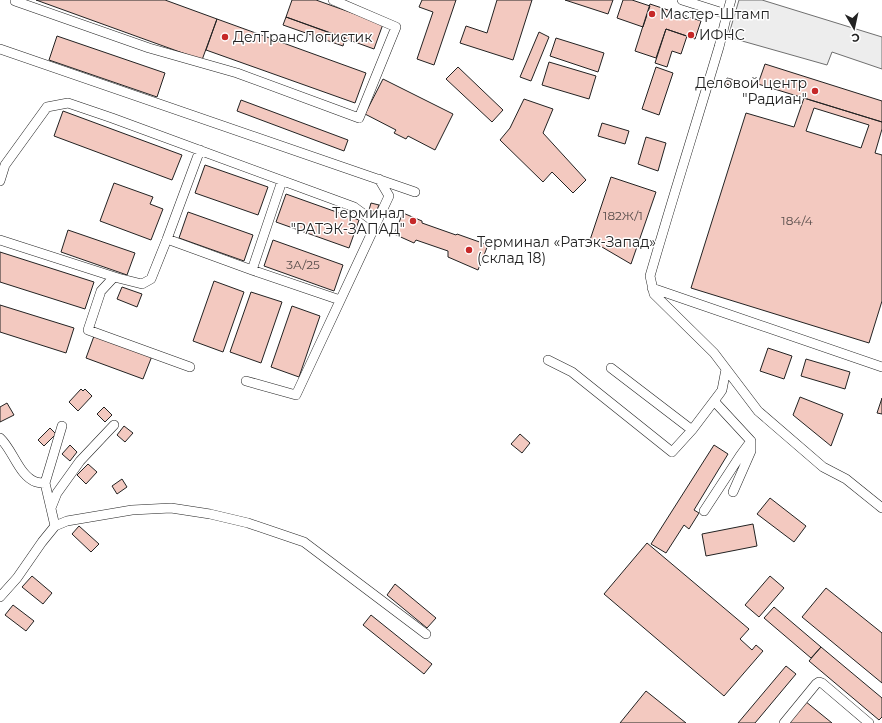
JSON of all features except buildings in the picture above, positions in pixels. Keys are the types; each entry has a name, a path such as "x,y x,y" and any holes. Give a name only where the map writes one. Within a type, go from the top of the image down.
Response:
{"lane":[{"path":"15,0 43,12 149,48 237,73 359,118 396,27 333,0"},
{"path":"682,0 726,14"},
{"path":"731,0 726,14 720,45 650,276 652,288 654,294 714,353 758,411 822,467 846,479 882,508"},
{"path":"0,49 415,192"},
{"path":"0,181 5,165 47,107 68,103 354,207 376,223"},
{"path":"0,240 114,277 142,284 151,279 200,150"},
{"path":"246,381 296,395 389,196 379,179"},
{"path":"252,270 282,181"},
{"path":"167,239 340,300"},
{"path":"114,277 101,291 88,330 190,367"},
{"path":"652,288 882,367"},
{"path":"548,360 572,372 672,452 692,430 722,390 726,369"},
{"path":"611,368 692,430"},
{"path":"714,401 751,441 751,451 733,492"},
{"path":"51,508 57,493 80,461 114,425"},
{"path":"55,526 46,484 62,426"},
{"path":"0,438 26,475 36,482 46,484"},
{"path":"704,511 751,441"},
{"path":"0,597 17,578 55,526 67,521 132,510 171,508 210,514 248,523 304,542 426,634"},
{"path":"784,723 819,682 869,723"}],"shaded area":[{"path":"739,0 762,0 882,37 882,69 832,52 827,65 728,37"}],"place":[{"name":"Мастер-Штамп","path":"652,14"},
{"name":"ИФНС","path":"691,35"},
{"name":"ДелТрансЛогистик","path":"225,37"},
{"name":"Деловой центр \"Радиан\"","path":"815,91"},
{"name":"Терминал \"РАТЭК-ЗАПАД\"","path":"413,221"},
{"name":"Терминал «Ратэк-Запад» (склад 18)","path":"469,250"}]}
